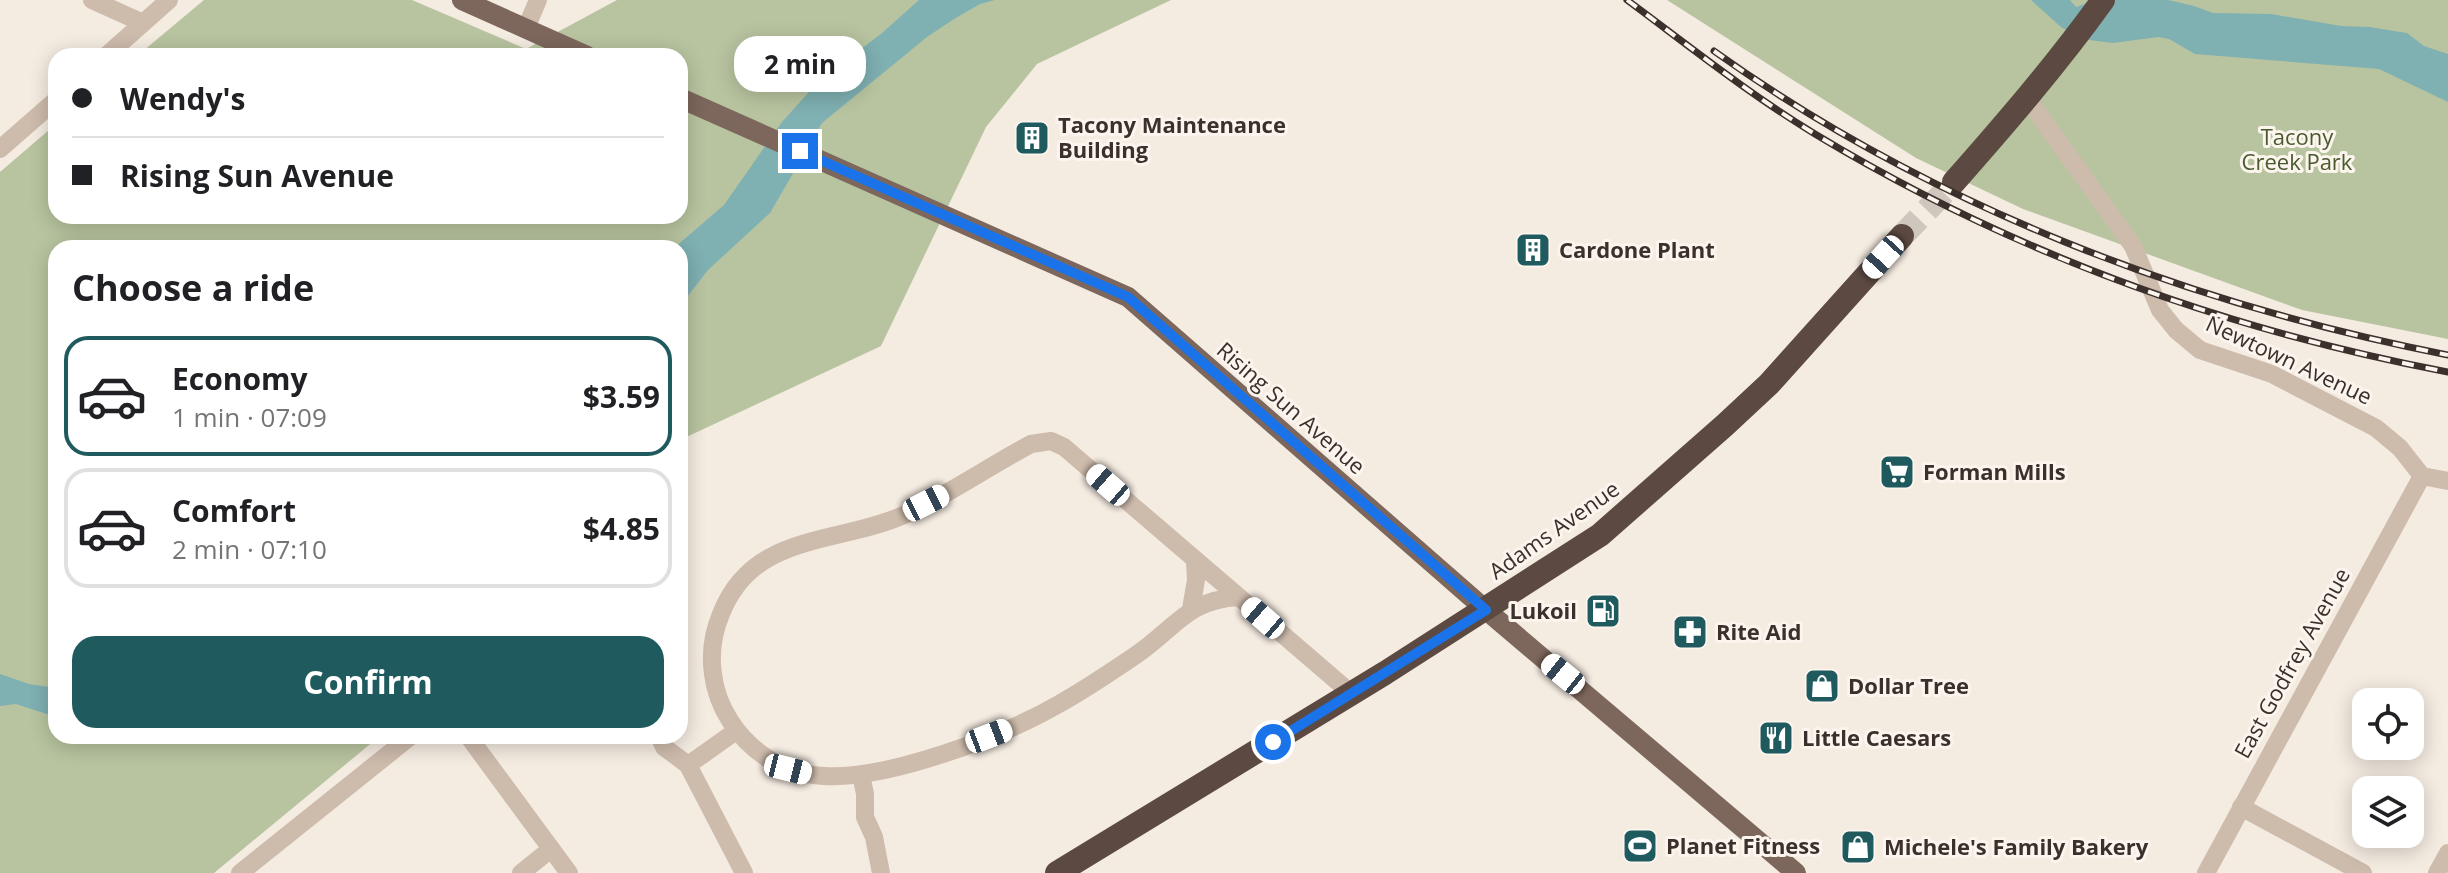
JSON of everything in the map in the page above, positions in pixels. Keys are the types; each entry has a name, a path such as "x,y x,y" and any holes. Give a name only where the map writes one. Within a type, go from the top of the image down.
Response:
{"highway":[{"path":"1954,182 2075,40 2103,0"},
{"name":"Adams Avenue","path":"1057,873 1352,694 1600,535 1769,384 1902,236"}],"main road":[{"path":"462,0 570,48"},
{"name":"Rising Sun Avenue","path":"688,101 1128,297 1486,610 1796,873"}],"street":[{"path":"92,0 143,23"},
{"path":"115,48 169,0"},
{"path":"526,28 538,0"},
{"name":"Newtown Avenue","path":"2027,98 2133,246 2160,310 2176,330 2200,350 2272,374 2376,428 2400,448 2422,476"},
{"path":"0,149 48,107"},
{"path":"1239,597 1219,598 1191,609 1139,653 1058,705 1012,728 921,761 861,775 826,777 788,769 757,751 736,731 719,699 713,674 712,645 725,603 753,567 779,551 801,543 842,535 902,516 1031,444 1051,441 1064,447 1195,561 1239,597 1352,694"},
{"path":"2422,476 2448,481"},
{"name":"East Godfrey Avenue","path":"2206,873 2422,476"},
{"path":"1191,609 1196,580 1195,561"},
{"path":"688,765 736,731"},
{"path":"240,873 401,744"},
{"path":"474,744 569,873"},
{"path":"663,744 688,765 744,873"},
{"path":"861,775 865,817 874,837 881,873"},
{"path":"2241,807 2363,873"},
{"path":"521,873 551,849"},
{"path":"2437,873 2448,853"}],"green space":[{"path":"204,0 412,0 524,48 147,48"},
{"path":"617,0 1171,0 1037,64 986,127 881,346 688,436 688,240 48,240 48,744 370,744 214,873 0,873 0,172 48,131 48,224 688,224 688,48 528,48"},
{"name":"Tacony Creek Park","path":"1667,0 2448,0 2448,339 2302,310 2023,209 1916,158"}],"water":[{"path":"919,0 995,0 980,4 927,37 822,123 770,213 708,270 688,296 688,240 683,240 724,205 782,122 818,82"},
{"path":"2031,0 2070,0 2076,7 2096,0 2168,0 2213,13 2271,14 2407,33 2424,46 2448,54 2448,102 2379,69 2195,54 2169,39 2158,37 2113,43 2089,40 2062,28"},
{"path":"0,674 48,687 48,714 16,704 0,706"}],"tunnel":[{"path":"1902,236 1954,182"}],"railway":[{"path":"1627,0 1743,86 1815,134 1889,177 2042,250 2200,309 2281,333 2448,372"},
{"path":"1714,51 1797,106 1884,157 1973,202 2065,242 2254,308 2351,334 2448,355"}],"place":[{"name":"Tacony Maintenance Building","path":"1032,138"},
{"name":"Cardone Plant","path":"1533,250"},
{"name":"Forman Mills","path":"1897,472"},
{"name":"Lukoil","path":"1603,611"},
{"name":"Rite Aid","path":"1690,632"},
{"name":"Dollar Tree","path":"1822,686"},
{"name":"Little Caesars","path":"1776,738"},
{"name":"Planet Fitness","path":"1640,846"},
{"name":"Michele's Family Bakery","path":"1858,847"}],"route":[{"path":"800,151 1128,297 1486,610 1273,742"}]}
